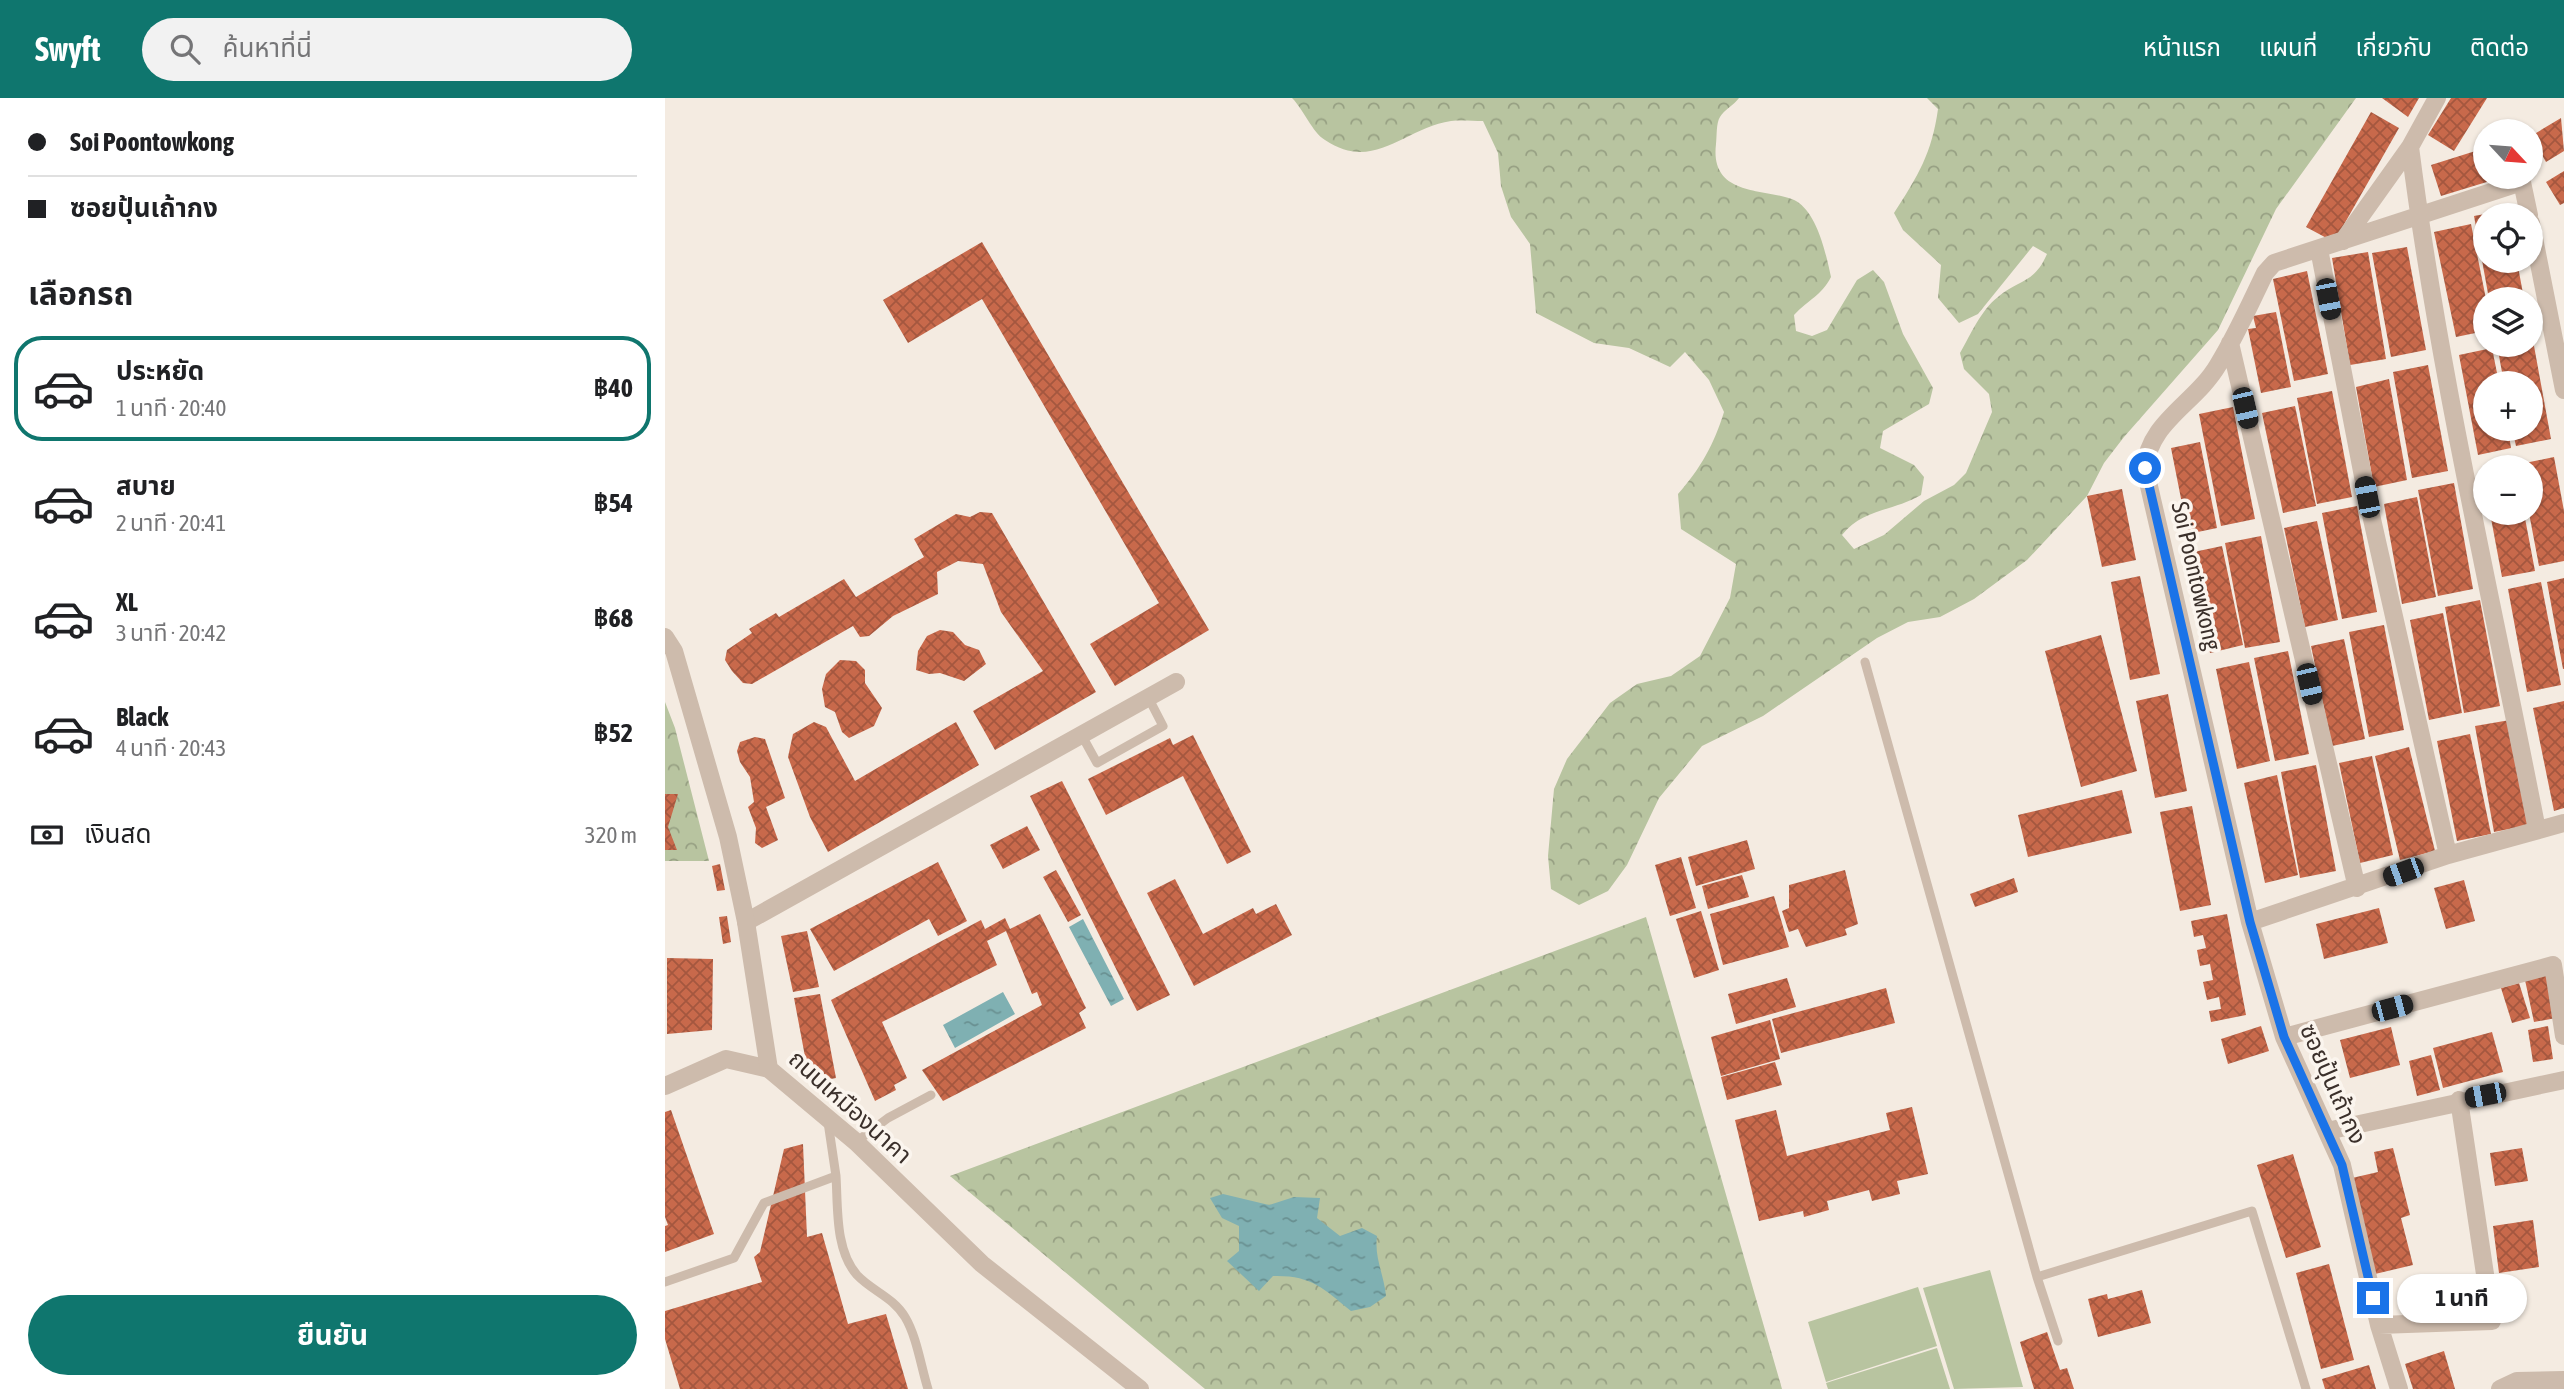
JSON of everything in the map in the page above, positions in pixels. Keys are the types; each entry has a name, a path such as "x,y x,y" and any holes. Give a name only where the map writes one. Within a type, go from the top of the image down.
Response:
{"street":[{"path":"2343,241 2410,146 2437,98"},
{"path":"2410,146 2418,216 2537,830"},
{"path":"2448,855 2367,497 2319,249 2522,182 2526,203"},
{"name":"Soi Poontowkong","path":"2250,922 2145,468 2148,446 2154,436 2210,377 2265,274 2274,263 2319,249"},
{"path":"2541,273 2564,390"},
{"path":"2230,343 2357,888"},
{"name":"ถนนเหมืองนาคา","path":"665,637 674,651 728,837 746,922 769,1069 856,1142 982,1264 1140,1389"},
{"path":"746,922 1176,682"},
{"path":"2250,922 2448,855 2564,823"},
{"name":"ซอยปุ้นเถ้ากง","path":"2250,922 2284,1037 2342,1165 2379,1325 2399,1389"},
{"path":"2284,1037 2553,965 2564,1036"},
{"path":"665,1086 726,1059 769,1069"},
{"path":"2327,1131 2459,1100 2564,1080"},
{"path":"2379,1325 2491,1321 2459,1100"},
{"path":"2500,1389 2517,1381 2564,1380"}],"lane":[{"path":"1865,662 2037,1277 2059,1341"},
{"path":"1081,734 1097,763 1163,726 1148,697"},
{"path":"856,1142 888,1118 930,1095"},
{"path":"828,1120 840,1227 848,1260 857,1275 890,1299 903,1314 928,1389"},
{"path":"665,1282 734,1258 764,1203 836,1176"},
{"path":"2037,1277 2252,1211 2306,1389"}],"green space":[{"path":"1292,98 1739,98 1722,114 1718,123 1717,162 1723,175 1733,184 1746,189 1789,198 1799,203 1811,217 1827,258 1831,277 1819,293 1794,315 1796,331 1812,336 1827,330 1857,280 1873,270 1884,282 1903,334 1933,388 1929,404 1883,431 1880,448 1914,465 1924,477 1921,495 1869,515 1850,526 1842,535 1854,549 1884,535 1924,501 1954,485 1966,473 1992,412 1989,394 1964,369 1960,353 1992,302 2037,271 2047,254 2033,246 1978,314 1959,323 1938,298 1941,265 1903,230 1894,213 1917,175 1932,139 1938,109 1927,98 2356,98 2276,209 2218,330 2124,437 2104,463 2087,496 2027,560 1974,599 1940,617 1908,622 1877,638 1763,716 1702,746 1659,798 1627,865 1608,891 1579,905 1551,889 1548,856 1554,789 1567,759 1610,703 1637,684 1671,676 1700,656 1730,598 1736,564 1681,529 1678,494 1706,455 1724,412 1709,380 1685,352 1670,367 1629,348 1594,343 1536,313 1530,244 1511,217 1501,186 1498,153 1483,121 1451,121 1434,125 1389,145 1359,152 1343,149 1320,136"},
{"path":"665,702 675,728 709,861 665,861"},
{"path":"1646,917 1782,1389 1205,1389 950,1176"},
{"path":"1990,1270 2023,1387 1954,1389 1923,1288"},
{"path":"1918,1287 1937,1346 1826,1382 1808,1322"},
{"path":"1937,1348 1950,1389 1828,1389 1826,1383"}],"water":[{"path":"1083,919 1124,999 1111,1006 1069,927"},
{"path":"1003,992 1015,1014 955,1048 943,1025"},
{"path":"1223,1194 1269,1205 1294,1197 1320,1198 1317,1218 1340,1236 1362,1228 1377,1236 1377,1251 1386,1296 1370,1307 1351,1311 1316,1284 1297,1278 1273,1276 1259,1291 1227,1261 1239,1251 1239,1226 1222,1218 1210,1198"}],"building":[{"path":"2382,98 2419,98 2408,117"},
{"path":"2451,98 2487,98 2454,151 2428,135"},
{"path":"2371,112 2399,128 2334,242 2306,227"},
{"path":"2561,118 2564,151 2546,162 2543,157 2543,129"},
{"path":"2473,152 2473,186 2441,196 2431,165"},
{"path":"2564,171 2564,203 2560,205 2546,182"},
{"path":"2471,224 2473,273 2481,273 2484,287 2473,287 2473,333 2456,337 2434,232"},
{"path":"982,242 1209,630 1115,686 1090,644 1159,603 982,299 908,343 883,300"},
{"path":"2407,247 2426,350 2391,357 2372,253"},
{"path":"2368,252 2386,359 2350,365 2332,258"},
{"path":"2307,271 2328,374 2294,381 2273,279"},
{"path":"2484,273 2519,273 2522,287 2487,287"},
{"path":"2276,312 2291,387 2261,393 2248,329 2256,328 2253,316"},
{"path":"2473,352 2473,357 2494,357 2497,371 2473,371 2473,429 2459,355"},
{"path":"2499,357 2536,357 2539,371 2502,371"},
{"path":"2428,365 2448,471 2412,478 2393,372"},
{"path":"2389,379 2407,480 2374,487 2356,387"},
{"path":"2332,391 2352,497 2317,504 2297,398"},
{"path":"2543,395 2551,439 2543,441"},
{"path":"2295,406 2316,506 2283,513 2262,413"},
{"path":"2233,407 2255,519 2221,526 2199,414"},
{"path":"2475,441 2510,441 2511,448 2478,455"},
{"path":"2515,441 2541,441 2516,446"},
{"path":"2200,442 2217,528 2188,534 2171,448"},
{"path":"2554,457 2564,511 2564,561 2539,566 2531,525 2543,525 2543,459"},
{"path":"2454,483 2473,589 2438,596 2418,490"},
{"path":"2122,489 2136,560 2102,567 2087,496"},
{"path":"2417,497 2436,597 2402,604 2384,504"},
{"path":"2357,506 2377,612 2342,619 2322,513"},
{"path":"980,512 992,513 1096,692 995,750 973,711 1043,671 1001,612 983,564 958,561 937,572 938,594 893,616 869,636 860,637 853,626 752,684 743,683 725,660 727,650 752,633 749,629 776,613 779,617 844,579 856,597 924,557 914,539 956,514 970,517"},
{"path":"2317,521 2338,620 2305,627 2284,528"},
{"path":"2492,525 2526,525 2535,571 2502,577"},
{"path":"2261,536 2280,642 2245,648 2225,543"},
{"path":"2222,546 2243,645 2210,653 2189,553"},
{"path":"2140,576 2160,674 2130,680 2111,582"},
{"path":"2564,578 2564,669 2563,669 2547,582"},
{"path":"2541,582 2561,685 2527,692 2508,589"},
{"path":"2480,600 2500,706 2464,713 2445,607"},
{"path":"2443,613 2462,713 2429,720 2410,620"},
{"path":"2384,625 2404,730 2369,737 2349,632"},
{"path":"940,630 953,632 965,645 979,650 986,664 964,681 940,673 929,674 916,670 918,651 927,636"},
{"path":"2101,635 2137,771 2081,787 2045,651"},
{"path":"2344,639 2365,739 2332,746 2311,646"},
{"path":"2288,651 2309,754 2275,761 2254,658"},
{"path":"840,660 856,661 865,670 865,683 882,708 874,726 849,738 842,732 835,712 825,707 822,689 826,674"},
{"path":"2249,662 2270,761 2237,769 2216,669"},
{"path":"2168,694 2187,791 2155,798 2136,701"},
{"path":"2564,701 2564,808 2554,811 2533,708"},
{"path":"2510,720 2530,825 2494,832 2475,726"},
{"path":"814,722 826,727 855,781 956,722 979,765 828,852 810,817 788,757 793,734"},
{"path":"2470,734 2491,834 2457,841 2437,741"},
{"path":"1193,735 1251,852 1227,864 1183,776 1106,815 1088,779 1170,738 1173,745"},
{"path":"755,737 765,739 785,798 766,807 778,840 762,848 755,843 756,828 748,807 754,802 750,777 740,762 737,751 740,742"},
{"path":"2409,747 2435,851 2400,860 2375,756"},
{"path":"2372,756 2393,855 2360,863 2339,763"},
{"path":"2316,765 2336,871 2300,878 2281,772"},
{"path":"2277,775 2298,875 2265,883 2244,783"},
{"path":"1062,781 1170,995 1137,1011 1030,796"},
{"path":"2122,790 2132,833 2028,857 2018,815"},
{"path":"665,794 678,794 668,827 677,850 665,850"},
{"path":"2192,806 2211,905 2180,911 2160,812"},
{"path":"1027,826 1040,850 1003,869 990,845"},
{"path":"1747,840 1755,869 1696,886 1688,857"},
{"path":"1681,857 1696,908 1670,916 1655,865"},
{"path":"938,862 967,921 938,936 929,919 834,971 810,929"},
{"path":"720,864 725,890 717,891 712,866"},
{"path":"1056,870 1081,915 1068,922 1043,877"},
{"path":"1845,870 1858,924 1845,929 1847,935 1806,947 1798,929 1789,932 1782,911 1789,908 1789,885"},
{"path":"1742,875 1749,897 1708,909 1702,886"},
{"path":"2014,878 2018,892 1975,907 1970,894"},
{"path":"1175,879 1203,934 1253,908 1256,914 1276,904 1292,935 1194,986 1147,893"},
{"path":"2464,880 2475,921 2446,929 2434,888"},
{"path":"1774,896 1789,947 1723,965 1710,914"},
{"path":"2379,908 2388,943 2324,959 2316,924"},
{"path":"1701,911 1719,970 1694,978 1676,919"},
{"path":"1040,914 1086,1008 1079,1013 1086,1028 943,1101 922,1070 1042,1005 1037,992 1032,994 1006,931 987,941 997,965 882,1022 907,1078 894,1085 896,1090 875,1101 831,1000 981,920 985,929 1005,918 1010,929"},
{"path":"2227,914 2246,1015 2211,1022 2209,1011 2221,1009 2219,997 2207,1000 2203,982 2213,980 2210,964 2200,966 2197,950 2206,948 2203,935 2194,937 2191,921"},
{"path":"727,916 731,942 723,944 719,917"},
{"path":"807,931 819,987 793,992 781,936"},
{"path":"667,958 713,959 712,1030 667,1034"},
{"path":"2547,975 2556,1018 2534,1022 2525,980"},
{"path":"1787,978 1796,1007 1736,1024 1728,994"},
{"path":"2519,983 2530,1018 2512,1023 2501,988"},
{"path":"1886,988 1895,1023 1781,1053 1772,1019"},
{"path":"820,994 836,1078 810,1083 794,998"},
{"path":"1770,1020 1780,1059 1721,1076 1711,1037"},
{"path":"2261,1026 2269,1051 2228,1064 2221,1039"},
{"path":"2548,1026 2553,1059 2533,1062 2528,1030"},
{"path":"2391,1027 2400,1065 2350,1078 2340,1040"},
{"path":"2492,1032 2503,1072 2443,1088 2433,1048"},
{"path":"2431,1055 2440,1090 2417,1096 2409,1061"},
{"path":"1775,1062 1782,1085 1727,1100 1721,1077"},
{"path":"1912,1107 1928,1174 1897,1181 1900,1194 1872,1201 1869,1190 1827,1201 1829,1210 1804,1217 1803,1211 1759,1221 1735,1120 1776,1110 1787,1156 1890,1130 1886,1113"},
{"path":"671,1110 714,1234 665,1252 665,1226 668,1225 665,1217 665,1112"},
{"path":"803,1144 807,1237 822,1233 848,1324 886,1314 908,1389 680,1389 665,1339 665,1311 762,1282 754,1257 760,1252 784,1149"},
{"path":"2393,1148 2410,1215 2401,1218 2413,1265 2375,1274 2352,1178 2378,1172 2374,1152"},
{"path":"2522,1148 2528,1181 2495,1186 2490,1153"},
{"path":"2293,1154 2321,1247 2286,1258 2257,1165"},
{"path":"2533,1220 2539,1267 2499,1273 2493,1226"},
{"path":"2329,1264 2354,1360 2321,1369 2296,1273"},
{"path":"2142,1290 2151,1323 2098,1337 2088,1299 2107,1294 2108,1299"},
{"path":"2047,1332 2060,1370 2067,1368 2074,1389 2034,1389 2020,1342"},
{"path":"2444,1351 2455,1389 2413,1389 2405,1364"},
{"path":"2369,1365 2376,1389 2325,1389 2322,1379"}],"route":[{"path":"2145,468 2250,922 2284,1037 2342,1165 2373,1298"}]}
